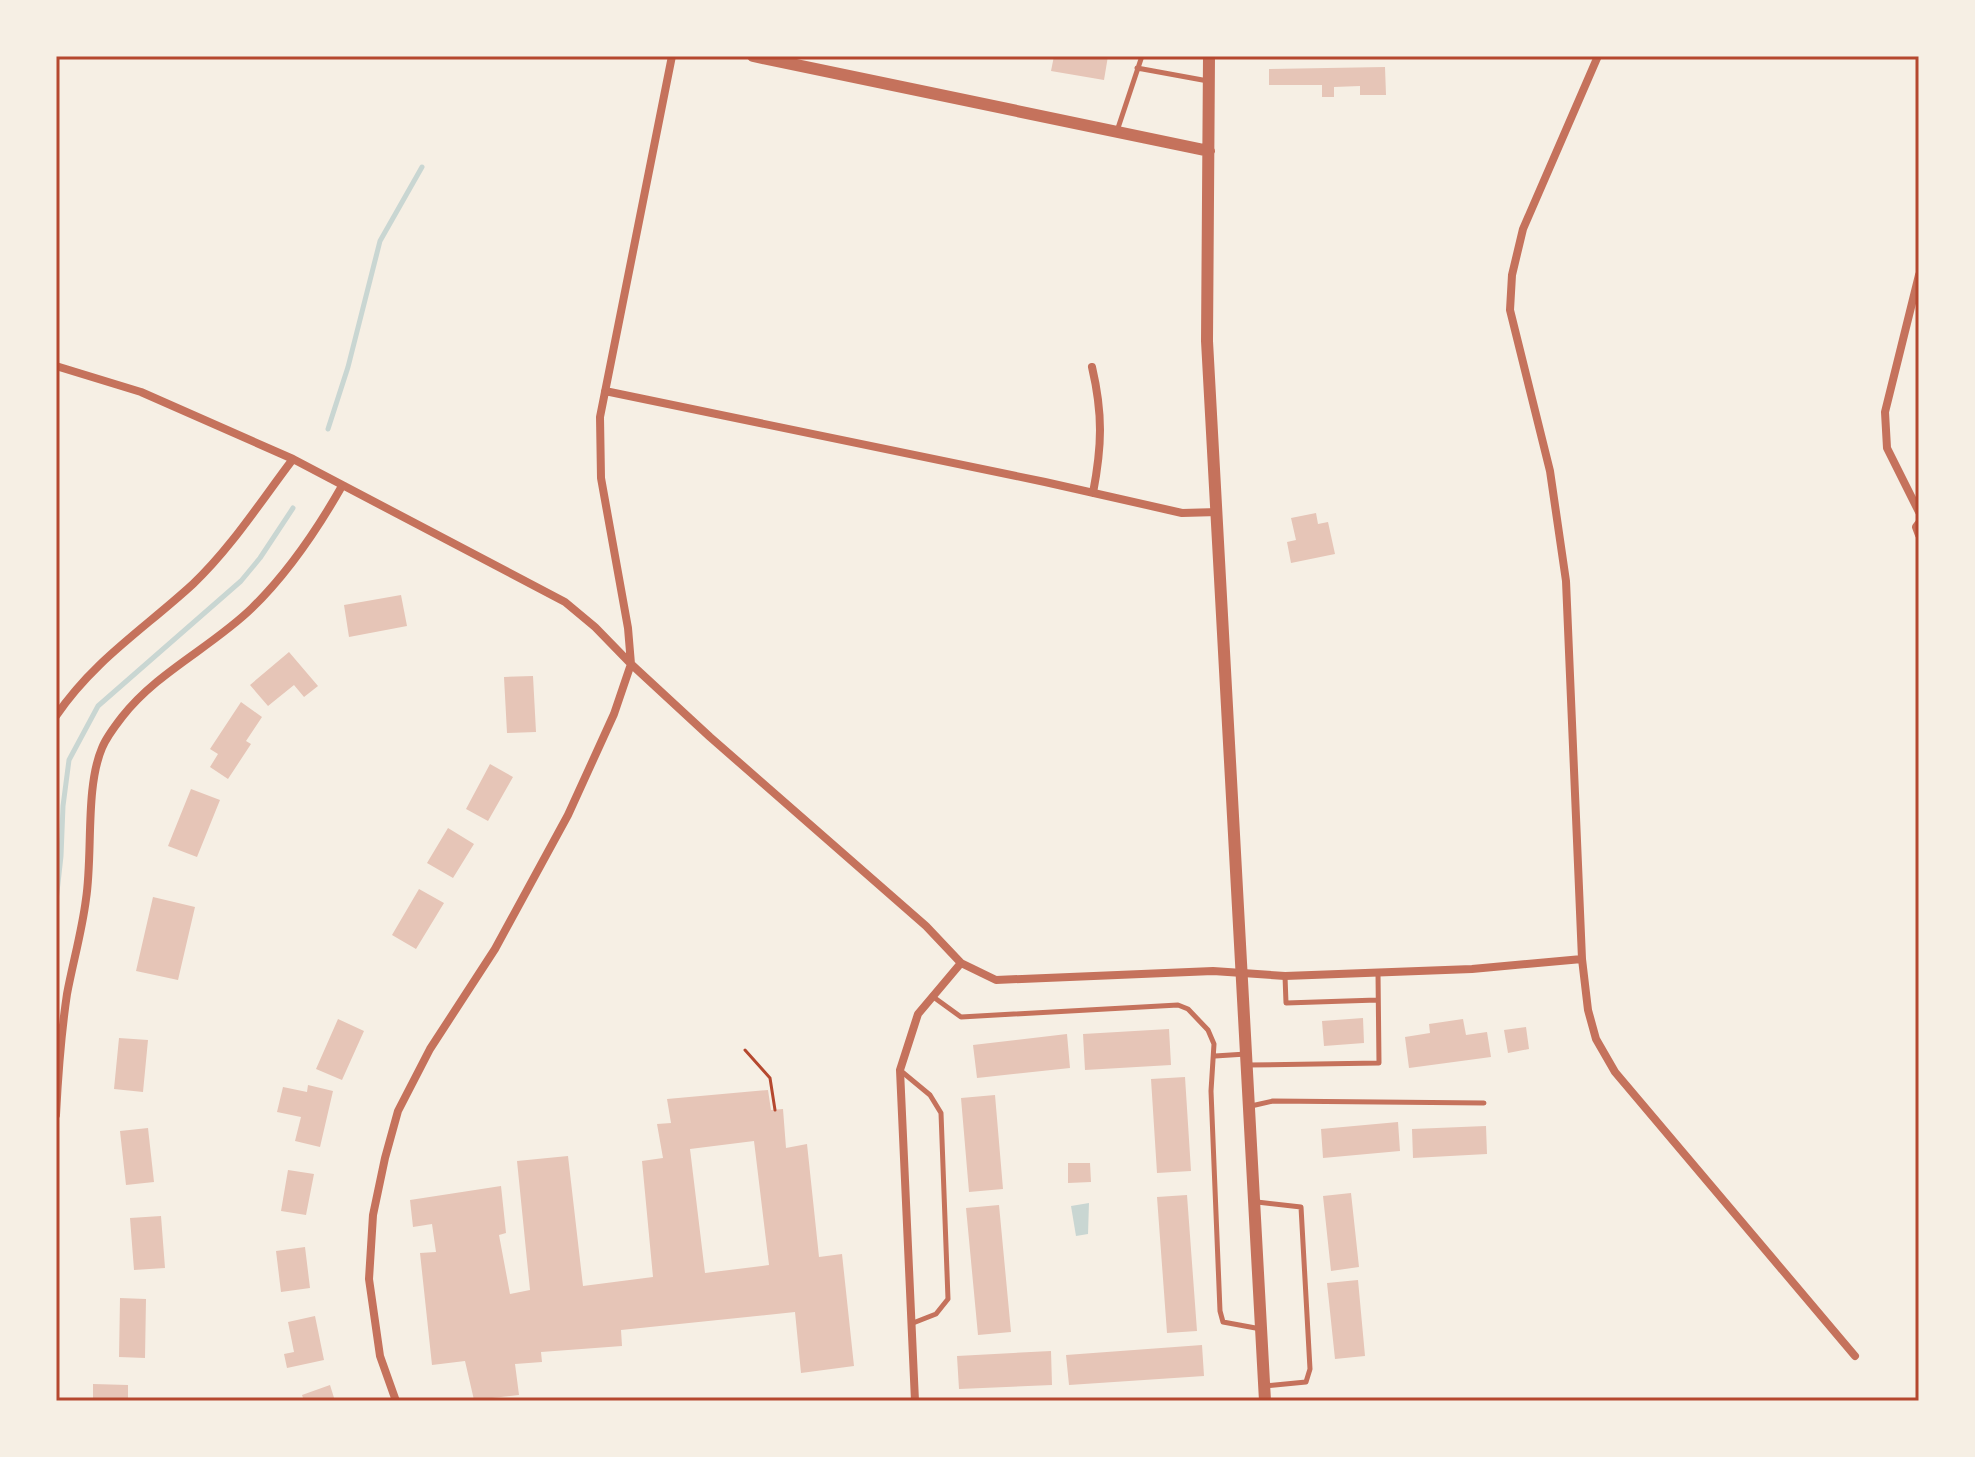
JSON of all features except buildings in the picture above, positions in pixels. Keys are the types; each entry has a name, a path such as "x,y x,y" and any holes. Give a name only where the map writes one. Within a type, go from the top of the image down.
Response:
{"street":[{"path":"396,1401 380,1356 369,1279 373,1215 398,1111 430,1049 495,949 568,815 614,714 631,664 628,628 601,478 600,417 672,56"},
{"path":"753,56 1209,151"},
{"path":"1209,56 1207,341 1265,1401"},
{"path":"1598,56 1523,229 1512,275 1510,310 1550,471 1566,581 1582,959 1588,1010 1596,1039 1615,1072 1855,1356"},
{"path":"1919,275 1885,412 1887,448 1919,512"},
{"path":"56,366 141,392 293,459 565,602 915,917 961,963 996,980 1213,971 1285,976 1378,973 1472,969 1582,959"},
{"path":"1092,367 1102,422 1101,453 1093,493"},
{"path":"605,391 1182,513 1218,512"},
{"path":"56,716 94,668 193,584 224,550 293,459"},
{"path":"56,1115 68,992 81,935 93,800 102,747 123,716 147,691 251,609 317,531 342,486"},
{"path":"1919,523 1916,527 1919,535"},
{"path":"915,1401 900,1070 918,1014 961,963"}],"lane":[{"path":"1117,132 1142,56"},
{"path":"1137,68 1209,81"},
{"path":"1215,1056 1247,1060 1379,1063 1378,973"},
{"path":"1285,976 1286,1003 1377,1000"},
{"path":"931,995 961,1017 1178,1005 1188,1009 1208,1030 1214,1044 1211,1091 1220,1311 1223,1322 1261,1329"},
{"path":"900,1070 930,1095 941,1113 948,1299 936,1314 913,1323"},
{"path":"1250,1107 1273,1101 1484,1103"},
{"path":"1255,1202 1301,1207 1310,1369 1306,1382 1264,1386"}],"path":[{"path":"745,1050 770,1078 775,1110"}],"shaded area":[{"path":"1089,1203 1088,1234 1076,1236 1071,1206"}],"waterway":[{"path":"328,429 348,367 380,241 422,167"},
{"path":"56,901 69,760 98,706 241,581 293,508"}]}
